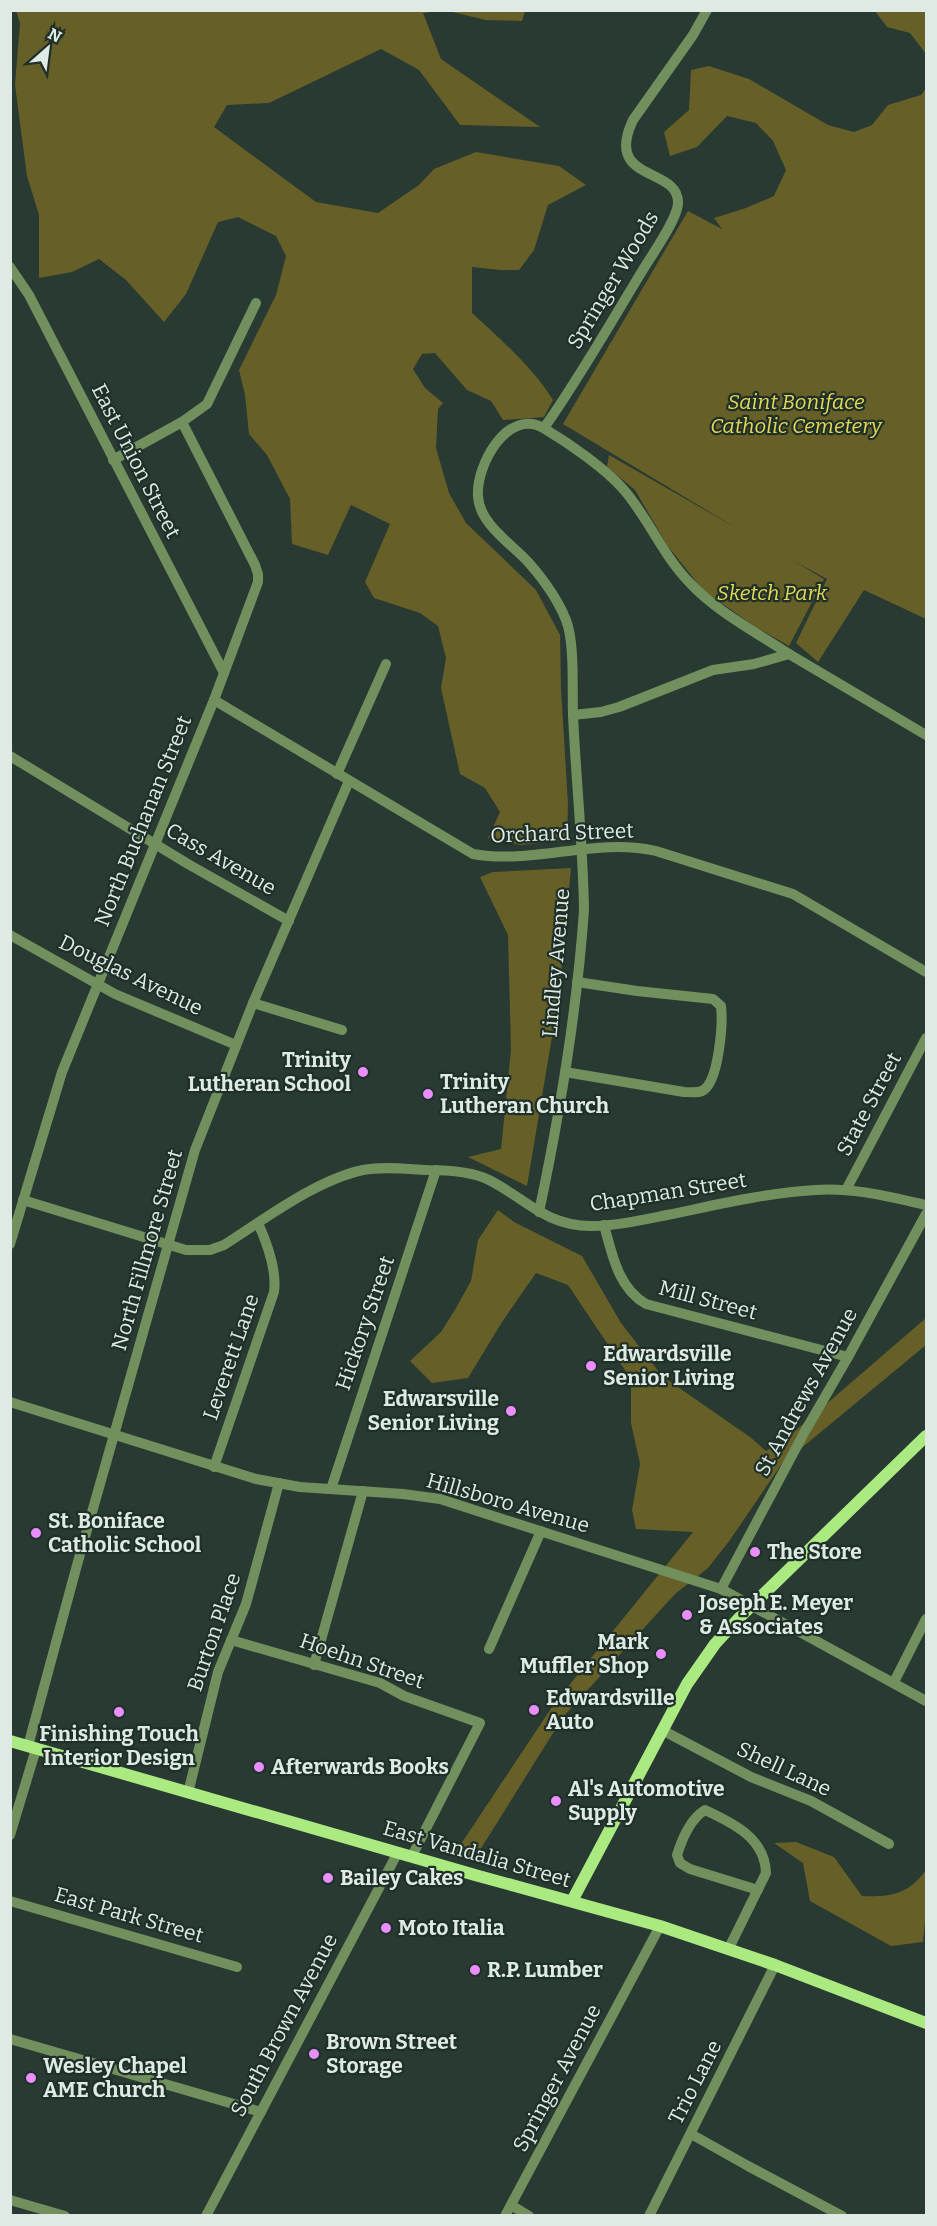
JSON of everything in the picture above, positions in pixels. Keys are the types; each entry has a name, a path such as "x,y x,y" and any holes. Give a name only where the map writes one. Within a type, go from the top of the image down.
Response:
{"main road":[{"path":"572,1901 687,1684 709,1652 750,1606 927,1436"},
{"name":"East Vandalia Street","path":"10,1741 660,1926 729,1948 927,2023"}],"street":[{"name":"Springer Woods","path":"544,428 563,401 660,242 678,206 677,197 672,188 633,164 626,150 626,136 633,120 698,29 707,10"},
{"name":"East Union Street","path":"10,267 29,295 224,673"},
{"path":"113,460 203,409 211,399 256,303"},
{"name":"North Buchanan Street","path":"10,1244 62,1072 214,700 256,591 258,574 182,422"},
{"path":"789,654 754,664 713,670 619,707 601,712 573,715 572,640 566,618 530,563 482,512 478,496 481,473 499,439 507,431 519,425 537,425 544,428 614,479 635,505 676,567 702,595 789,654 927,735"},
{"path":"337,774 386,664"},
{"name":"Orchard Street","path":"214,700 473,854 509,856 580,848 640,848 781,888 812,903 927,972"},
{"name":"Lindley Avenue","path":"539,1212 565,1072 584,910 573,715"},
{"name":"Cass Avenue","path":"10,756 155,844 289,921"},
{"name":"North Fillmore Street","path":"10,1835 114,1435 200,1136 253,1003 349,782"},
{"name":"Douglas Avenue","path":"10,935 97,984 156,1012 236,1045"},
{"path":"565,1072 685,1092 700,1092 713,1080 720,1037 721,1006 713,999 637,991 577,981"},
{"path":"253,1003 342,1030"},
{"name":"State Street","path":"846,1190 927,1038"},
{"name":"Chapman Street","path":"23,1200 186,1250 210,1250 224,1245 333,1179 366,1170 436,1170 477,1176 490,1181 539,1212 573,1224 604,1226 814,1190 846,1190 927,1205"},
{"name":"Hickory Street","path":"331,1489 436,1170"},
{"name":"St Andrews Avenue","path":"721,1589 804,1433 927,1214"},
{"name":"Leverett Lane","path":"214,1467 274,1293 274,1276 258,1223"},
{"name":"Mill Street","path":"604,1226 624,1284 646,1304 848,1358"},
{"name":"Hillsboro Avenue","path":"10,1402 214,1467 279,1483 403,1494 440,1500 721,1589 927,1701"},
{"name":"Burton Place","path":"188,1793 218,1672 246,1604 279,1483"},
{"path":"314,1665 363,1491"},
{"path":"489,1649 541,1531"},
{"path":"894,1683 927,1619"},
{"name":"Hoehn Street","path":"231,1640 380,1683 404,1696 480,1723 412,1856"},
{"name":"Shell Lane","path":"662,1730 751,1777 811,1801 889,1844"},
{"path":"729,1948 758,1890 766,1873 766,1862 762,1850 735,1824 705,1810 697,1815 680,1845 677,1855 681,1863 690,1869 758,1890"},
{"name":"South Brown Avenue","path":"206,2216 398,1852"},
{"name":"East Park Street","path":"10,1901 237,1967"},
{"name":"Springer Avenue","path":"505,2216 660,1926"},
{"name":"Trio Lane","path":"649,2216 775,1965"},
{"path":"10,2040 261,2112"},
{"path":"691,2134 842,2216"},
{"path":"10,2200 65,2216"},
{"path":"511,2205 529,2216"}],"green space":[{"path":"16,11 438,11 423,13 441,59 540,127 460,125 419,70 381,49 269,103 227,105 214,127 316,202 378,213 419,185 434,169 476,152 559,166 586,185 548,205 534,250 519,270 472,267 472,313 516,354 545,388 553,400 544,417 503,420 491,401 467,390 435,353 422,354 413,369 425,388 443,403 438,409 436,448 449,493 466,523 536,590 560,635 568,804 567,840 520,845 488,838 500,812 485,788 460,774 441,688 446,658 438,626 420,613 374,598 365,582 390,524 351,505 328,555 292,544 290,499 267,455 249,434 245,395 239,370 276,295 286,256 276,236 238,217 218,222 186,294 164,322 126,280 99,259 72,272 39,278 39,215 27,176 15,85 20,23"},
{"path":"448,11 525,11 522,21 486,20"},
{"path":"875,11 926,11 926,54 910,33 887,27"},
{"name":"Saint Boniface Catholic Cemetery","path":"709,66 749,79 828,125 854,132 872,125 888,105 921,95 926,88 926,619 864,590 818,662 796,643 827,579 792,560 824,579 789,646 754,626 703,590 667,545 635,490 607,467 609,455 738,529 563,424 688,211 722,229 714,218 774,196 786,170 773,141 756,123 727,116 697,147 670,156 664,132 689,110 691,70"},
{"path":"571,868 559,995 527,1186 468,1157 501,1149 511,1050 508,935 480,877 493,872"},
{"path":"498,1210 514,1222 582,1256 621,1323 662,1376 750,1437 766,1451 788,1437 926,1318 926,1345 781,1465 708,1568 675,1594 563,1717 475,1858 455,1853 554,1704 693,1532 636,1529 632,1510 640,1464 631,1423 631,1379 568,1285 536,1273 502,1322 468,1378 432,1383 410,1361 441,1332 456,1308 471,1281 478,1240"},
{"path":"796,1842 834,1857 862,1896 898,1893 912,1885 926,1870 923,1942 891,1946 810,1901 803,1863 774,1843"}],"place":[{"name":"Trinity Lutheran School","path":"363,1072"},
{"name":"Trinity Lutheran Church","path":"428,1094"},
{"name":"Edwardsville Senior Living","path":"591,1366"},
{"name":"Edwarsville Senior Living","path":"511,1411"},
{"name":"St. Boniface Catholic School","path":"36,1533"},
{"name":"The Store","path":"755,1552"},
{"name":"Joseph E. Meyer & Associates","path":"687,1615"},
{"name":"Mark Muffler Shop","path":"661,1654"},
{"name":"Edwardsville Auto","path":"534,1710"},
{"name":"Finishing Touch Interior Design","path":"119,1712"},
{"name":"Afterwards Books","path":"259,1767"},
{"name":"Al's Automotive Supply","path":"556,1801"},
{"name":"Bailey Cakes","path":"328,1878"},
{"name":"Moto Italia","path":"386,1928"},
{"name":"R.P. Lumber","path":"475,1970"},
{"name":"Brown Street Storage","path":"314,2054"},
{"name":"Wesley Chapel AME Church","path":"31,2078"}],"park label":[{"name":"Sketch Park","path":"772,593"}]}
